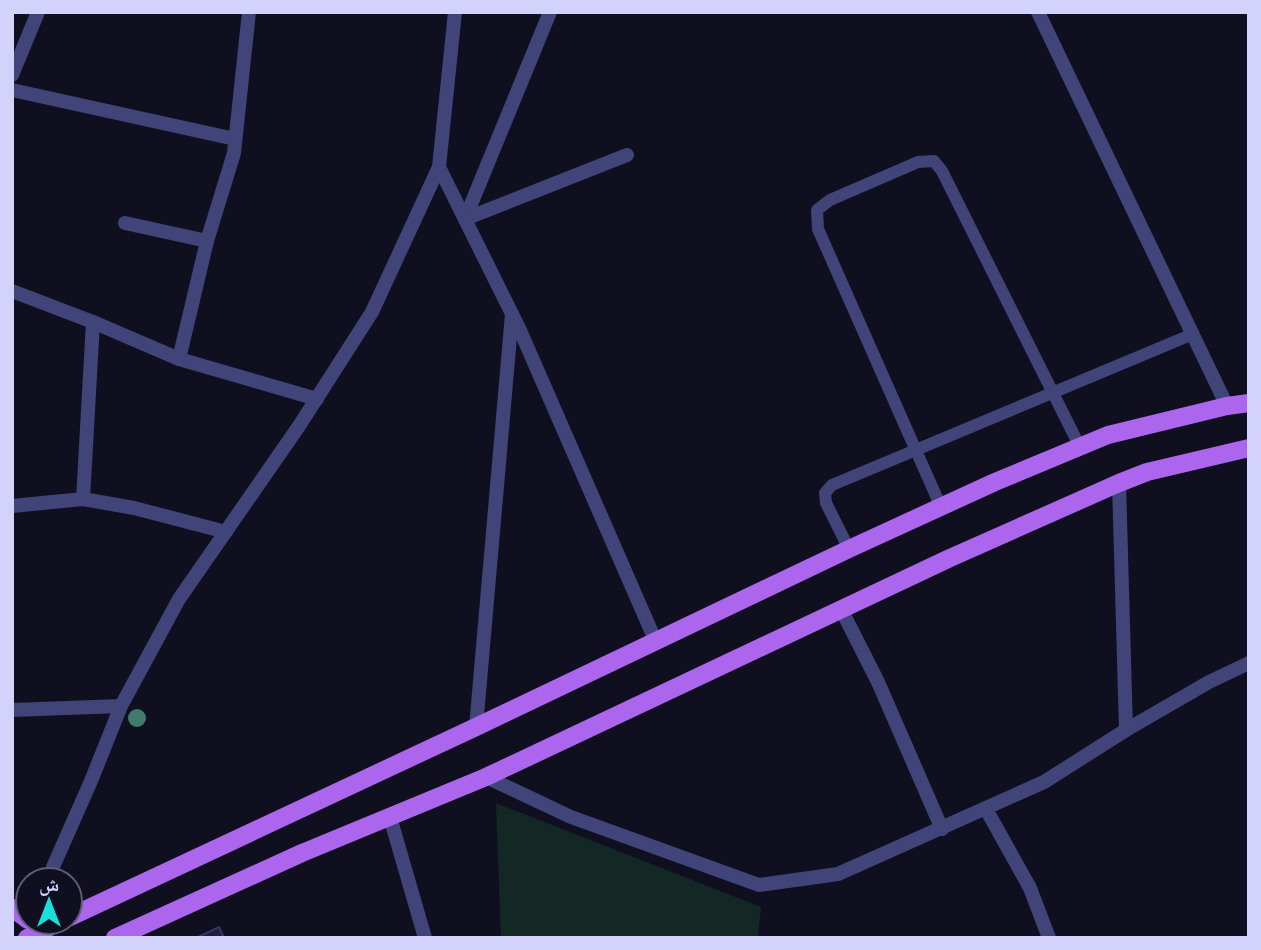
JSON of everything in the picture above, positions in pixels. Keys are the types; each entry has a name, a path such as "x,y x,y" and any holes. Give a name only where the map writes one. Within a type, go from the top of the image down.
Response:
{"main road":[{"path":"84,910 941,507 1108,435 1249,403"},
{"path":"115,938 302,853 486,778 950,558 1119,483 1147,472 1249,448"}],"street":[{"path":"12,75 38,12"},
{"path":"179,359 206,241 233,153 248,12"},
{"path":"53,866 121,706 179,599 317,399 372,312 439,167 454,12"},
{"path":"465,219 550,12"},
{"path":"1038,12 1227,406"},
{"path":"12,90 235,139"},
{"path":"465,219 627,155"},
{"path":"439,167 512,314 656,642"},
{"path":"125,223 206,241"},
{"path":"12,291 179,359 317,399"},
{"path":"476,727 512,314"},
{"path":"83,499 93,322"},
{"path":"1119,483 1126,730"},
{"path":"12,506 83,499 134,508 226,532"},
{"path":"842,611 878,682 942,829"},
{"path":"486,778 570,817 759,886 838,874 986,809 1044,782 1126,730 1209,682 1249,663"},
{"path":"12,710 121,706"},
{"path":"986,809 1030,888 1049,938"},
{"path":"390,817 425,938"}],"lane":[{"path":"941,507 818,229 817,210 830,200 918,162 934,161 942,171 1080,447"},
{"path":"849,549 826,503 825,492 832,485 1192,334"}],"green space":[{"path":"496,803 761,907 758,938 501,938"}],"building":[{"path":"219,927 224,938 196,938"}]}
